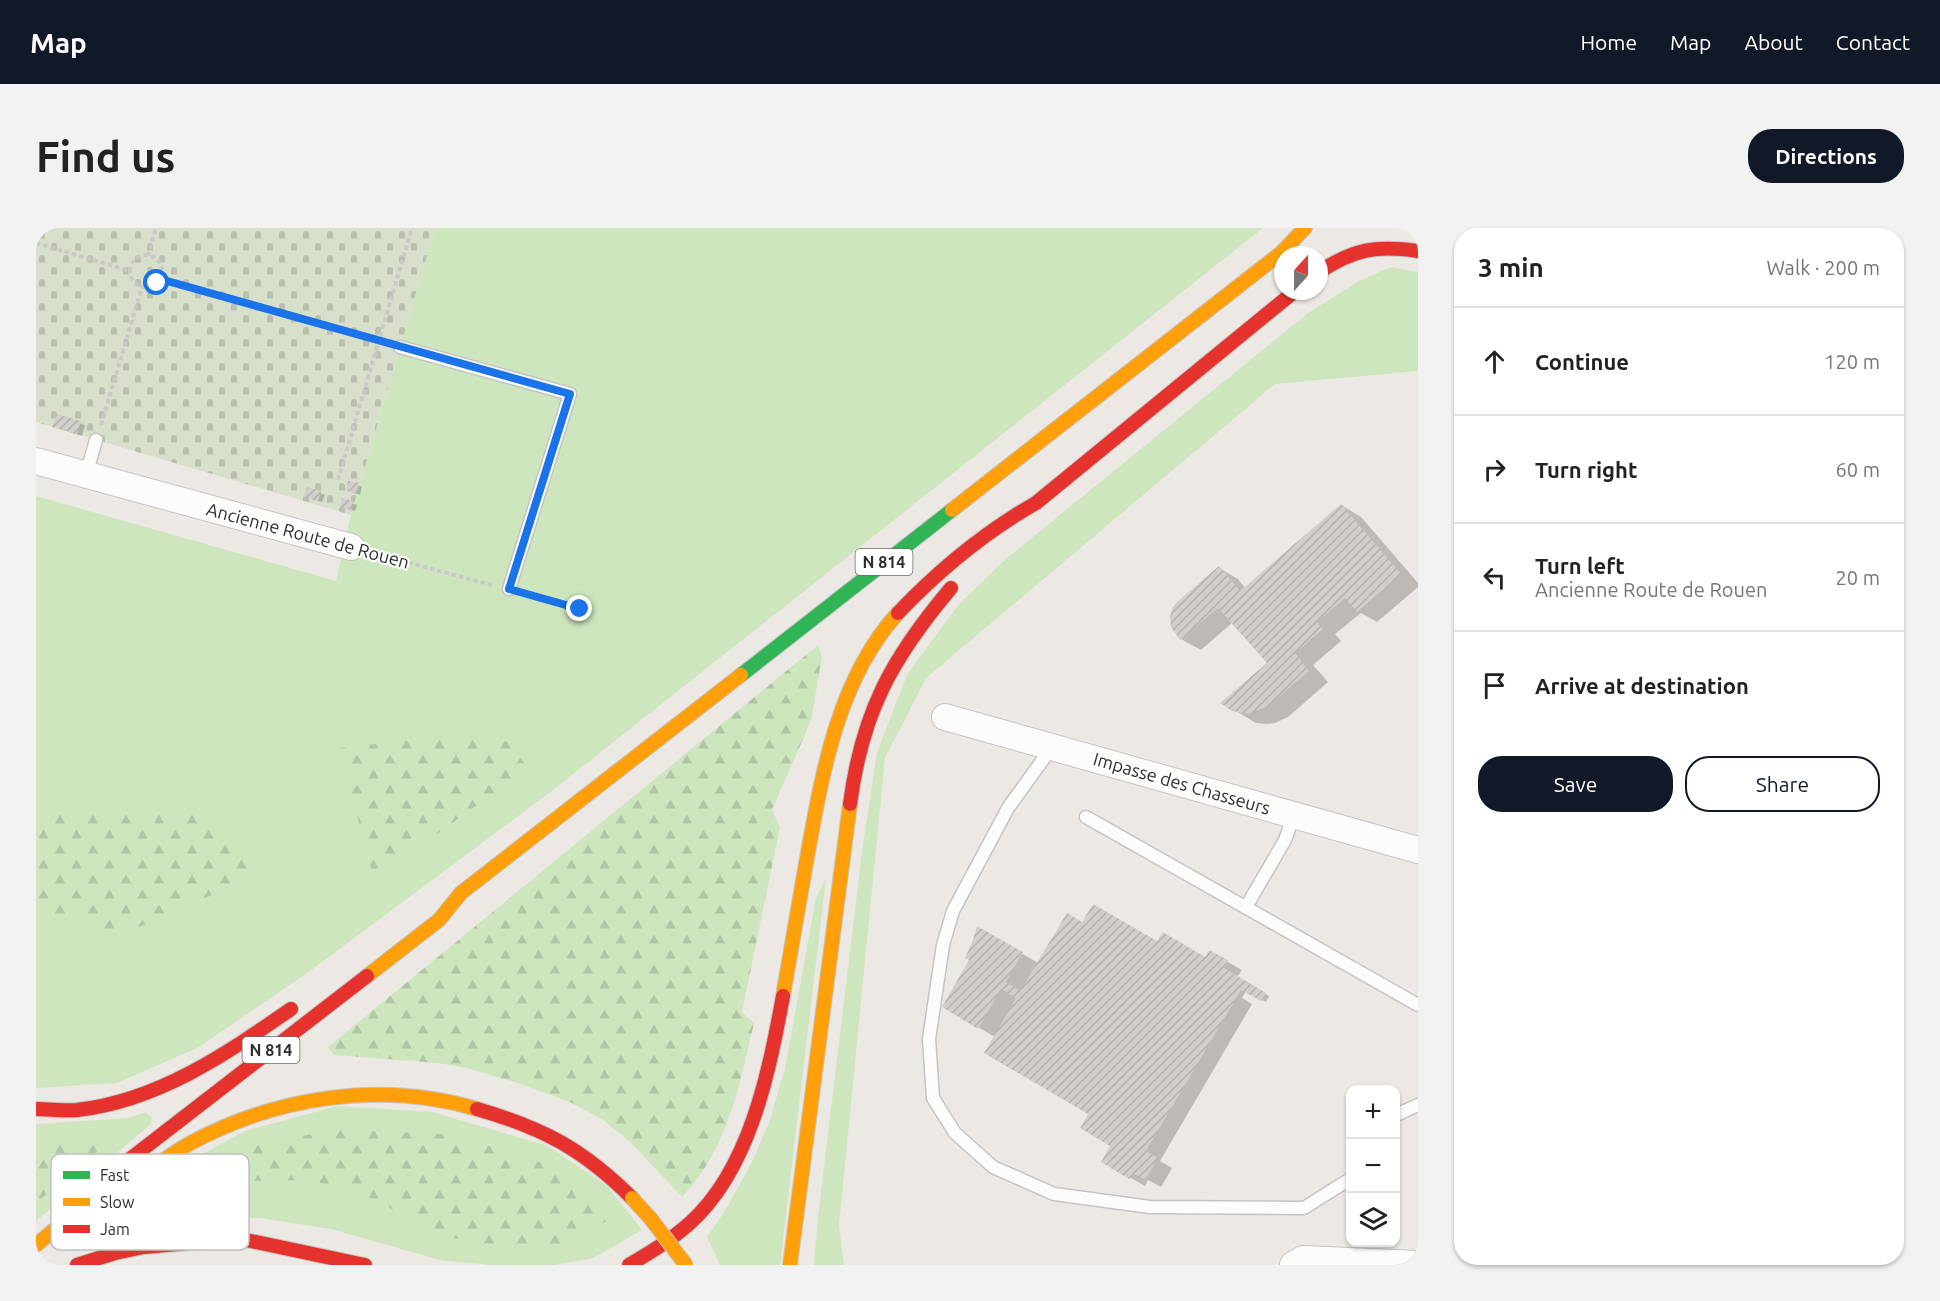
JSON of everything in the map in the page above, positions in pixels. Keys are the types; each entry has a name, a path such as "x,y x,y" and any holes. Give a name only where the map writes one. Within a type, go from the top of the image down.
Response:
{"highway":[{"name":"N 814","path":"136,1154 439,920 461,893 1281,253 1305,228"},
{"path":"1328,266 1344,256 1367,248 1418,250"},
{"name":"N 814","path":"629,1265 667,1244 694,1221 724,1183 744,1144 767,1070 777,1028 825,765 848,695 868,652 893,618 954,561 1011,516 1036,502 1284,300"},
{"path":"978,559 1019,526 1036,502"},
{"path":"790,1265 848,811 859,748 870,712 895,659 928,614 957,582"},
{"name":"N 814","path":"435,904 461,893"},
{"name":"N 814","path":"36,1109 75,1110 97,1107 119,1103 164,1087 181,1080 230,1050 307,998"},
{"path":"172,1154 238,1121 289,1105 338,1096 362,1095 440,1101 483,1110 548,1135 599,1166 651,1219 686,1265"},
{"name":"N 814","path":"36,1245 51,1233"},
{"path":"249,1241 365,1265"},
{"path":"77,1265 130,1250"}],"street":[{"name":"Ancienne Route de Rouen","path":"36,461 351,547"},
{"name":"Impasse des Chasseurs","path":"945,717 1418,850"},
{"path":"1293,1265 1303,1259 1418,1264"}],"lane":[{"path":"400,347 570,394 509,589"},
{"path":"86,475 96,440"},
{"path":"1052,747 1008,808 953,911 943,945 929,1038 933,1098 955,1133 993,1167 1054,1194 1150,1207 1304,1208 1346,1182"},
{"path":"1246,908 1285,840 1294,815"},
{"path":"1086,817 1418,1005"},
{"path":"1400,1113 1418,1105"}],"path":[{"path":"148,256 156,228"},
{"path":"338,480 412,228"},
{"path":"36,243 130,271"},
{"path":"148,256 158,260 162,274 152,286 142,287 134,281 130,271 138,258 148,256"},
{"path":"160,279 400,347"},
{"path":"96,440 142,287"},
{"name":"Ancienne Route de Rouen","path":"351,547 580,609"}],"green space":[{"path":"36,228 435,228 351,515 36,422"},
{"path":"435,228 1263,228 549,793 310,971 199,1047 117,1083 36,1088 36,496 336,581 351,515"},
{"path":"1391,267 1418,272 1418,371 1275,384 926,678 885,758 839,1225 844,1265 814,1265 862,852 877,752 908,673 959,604 1007,558 1308,313 1359,281"},
{"path":"818,645 822,657 811,721 772,810 780,827 742,1012 754,1023 743,1070 730,1115 711,1158 682,1197 630,1142 603,1120 570,1102 467,1068 438,1063 334,1055 328,1047"},
{"path":"481,733 508,742 528,768 374,880 339,748"},
{"path":"195,810 267,871 116,937 74,915 36,913 36,811"},
{"path":"826,878 780,1265 720,1265 707,1237 727,1208 754,1158 770,1120 785,1068 816,898"},
{"path":"338,1106 432,1112 548,1146 607,1186 642,1230 593,1258 554,1265 490,1265 440,1260 331,1229 249,1218 249,1154 203,1154 245,1131"},
{"path":"146,1112 152,1118 151,1124 115,1154 51,1154 51,1208 36,1221 36,1124 129,1118"},
{"path":"337,1129 458,1135 559,1169 614,1216 575,1242 512,1250 432,1234 377,1200 311,1180 249,1181 249,1154 246,1154 259,1145"},
{"path":"36,1141 106,1144 94,1154 51,1154 51,1190 36,1203"}],"building":[{"path":"57,414 81,421 77,434 52,427"},
{"path":"348,481 359,483 356,494 346,491"},
{"path":"307,487 321,491 318,501 304,497"},
{"path":"342,498 353,501 351,510 340,507"},
{"path":"1341,504 1401,574 1357,612 1345,598 1317,622 1323,629 1295,653 1309,671 1268,706 1249,714 1232,711 1220,703 1267,663 1218,608 1180,640 1171,627 1170,616 1173,607 1219,566 1240,591"},
{"path":"1093,904 1157,941 1163,932 1205,957 1209,950 1228,960 1224,968 1266,993 1261,1001 1241,990 1146,1151 1158,1158 1145,1180 1133,1173 1129,1179 1101,1162 1110,1146 1080,1128 1088,1114 984,1053 1016,998 1001,989 978,1029 942,1007 969,960 965,958 977,926 1023,952 1006,982 1020,991 1067,913 1082,922"}],"traffic: fast":[{"path":"741,675 952,510"}],"traffic: slow":[{"path":"952,510 1281,253 1305,228"},
{"path":"783,996 817,802 834,734 859,670 877,640 898,613"},
{"path":"367,976 439,920 461,893 741,675"},
{"path":"790,1265 850,804"},
{"path":"173,1154 221,1128 256,1115 329,1098 366,1095 403,1096 441,1100 477,1109"},
{"path":"632,1198 686,1265"},
{"path":"36,1245 51,1232"}],"traffic: jam":[{"path":"1328,266 1343,258 1377,249 1418,251"},
{"path":"898,613 963,553 1036,503 1284,300"},
{"path":"850,804 863,741 883,688 912,638 951,588"},
{"path":"136,1154 367,976"},
{"path":"629,1265 690,1223 711,1201 728,1175 754,1118 771,1056 783,996"},
{"path":"36,1109 77,1110 135,1097 190,1073 291,1009"},
{"path":"477,1109 522,1124 561,1142 596,1166 632,1198"},
{"path":"249,1241 365,1265"},
{"path":"77,1265 130,1250"}],"route":[{"path":"157,283 160,279 570,394 509,589 580,609"}]}
